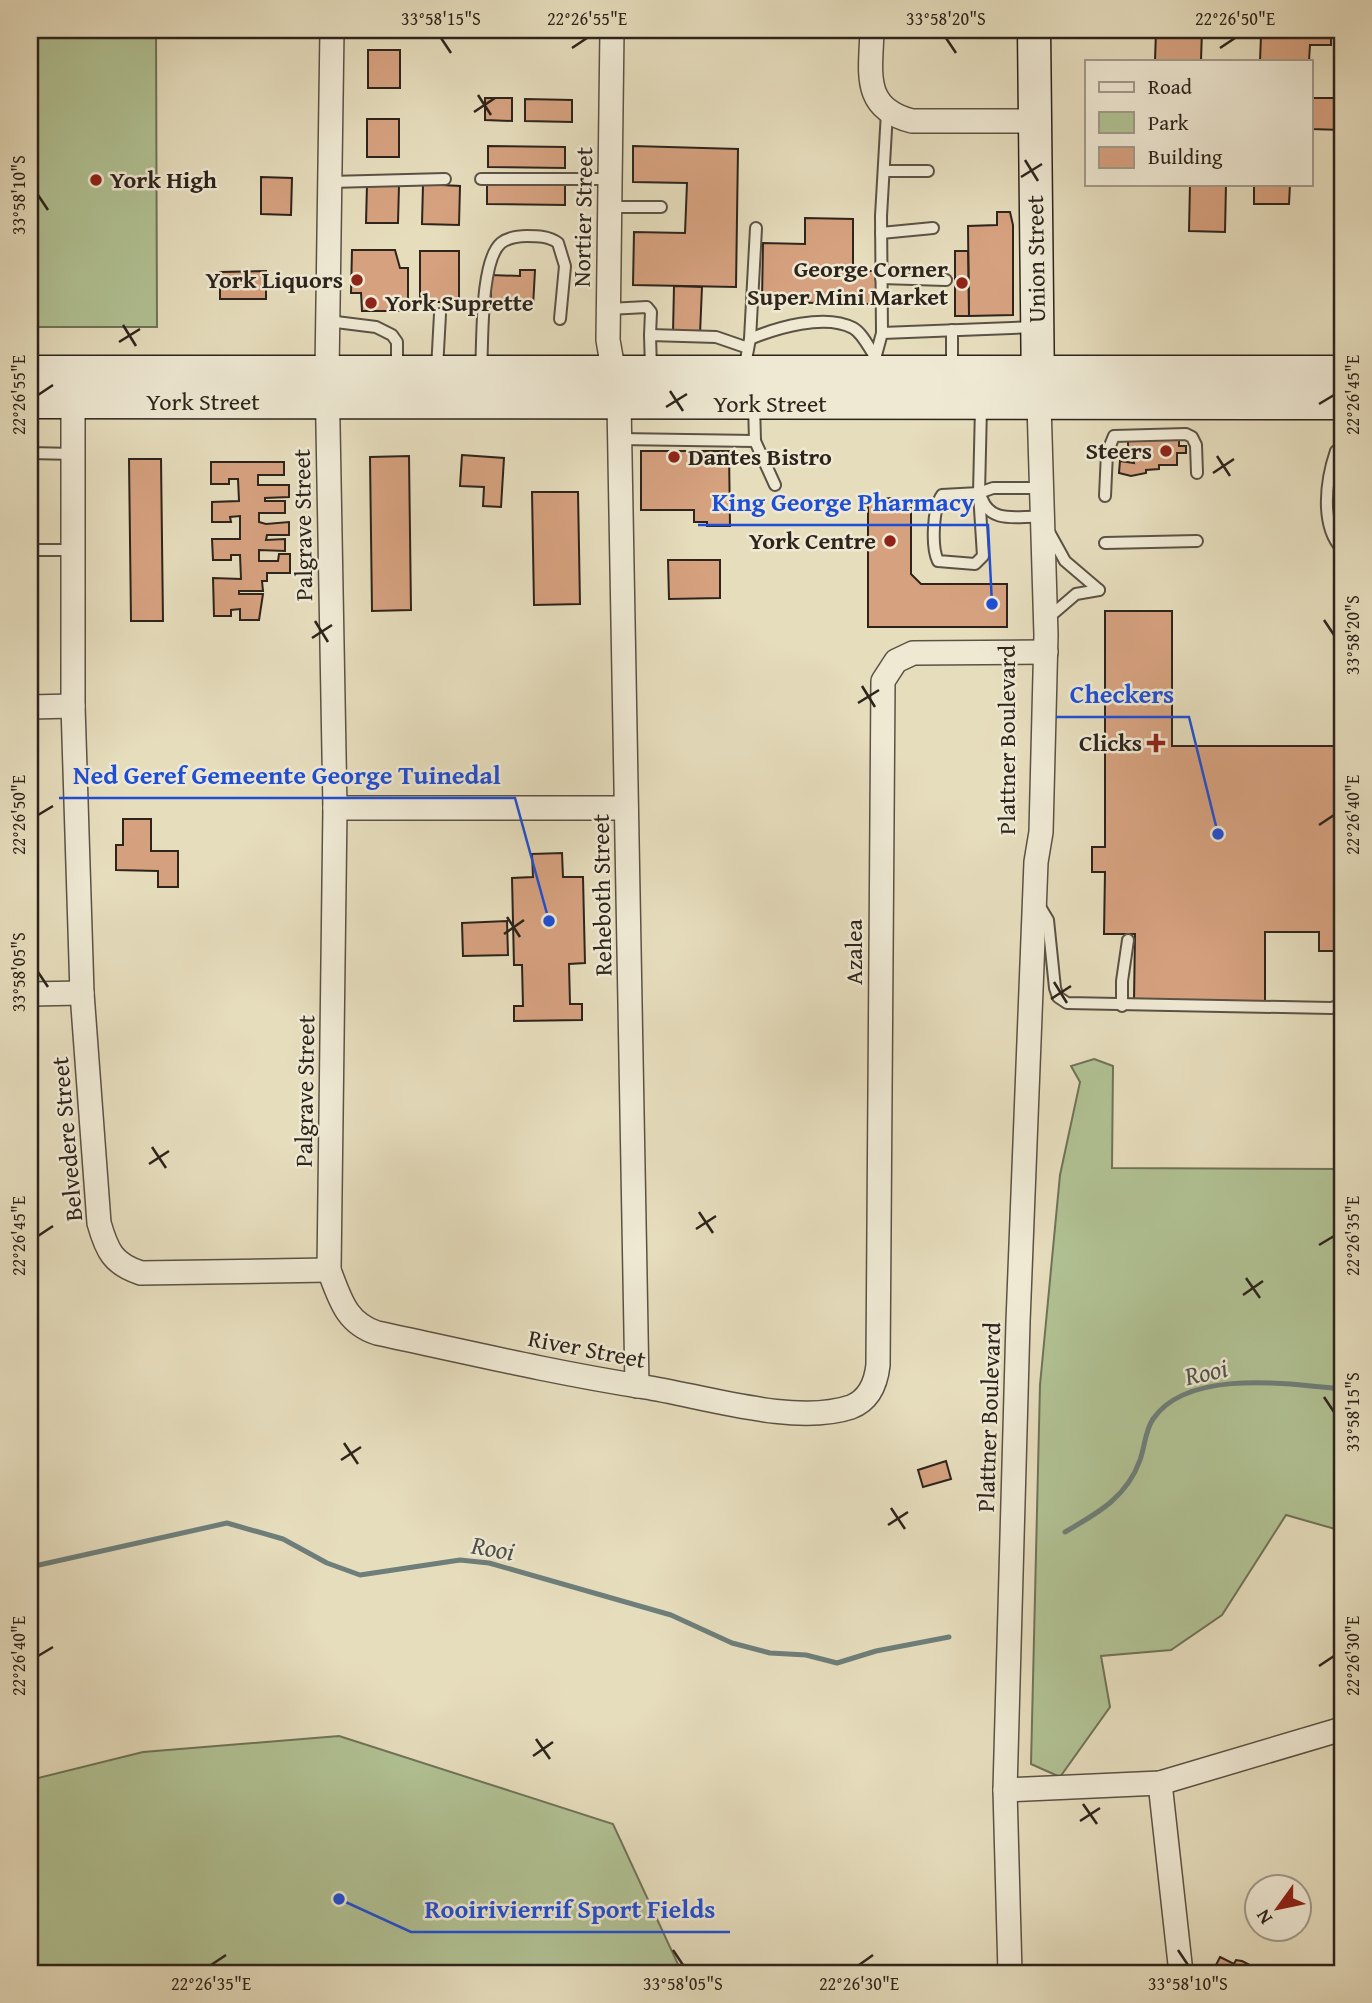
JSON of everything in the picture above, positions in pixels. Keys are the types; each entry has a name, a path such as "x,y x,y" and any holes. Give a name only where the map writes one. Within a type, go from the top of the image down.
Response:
{"main road":[{"name":"Union Street","path":"1034,30 1038,389"},
{"name":"York Street","path":"327,388 397,372 651,373 747,353 873,364 1038,389 1342,403"},
{"name":"York Street","path":"30,372 73,387 327,388 619,403 981,410 1038,389 1342,372"},
{"name":"York Street","path":"30,402 73,387"}],"street":[{"name":"Palgrave Street","path":"329,1270 335,808 327,388 332,30"},
{"name":"Nortier Street","path":"612,30 608,309 612,373 619,403"},
{"path":"872,30 872,89 876,100 887,112 912,121 1034,121"},
{"name":"Belvedere Street","path":"73,387 73,706 82,993 99,1223 107,1251 121,1267 141,1273 329,1270"},
{"name":"Plattner Boulevard","path":"1010,1973 1005,1790 1018,1322 1036,862 1041,832 1038,389"},
{"name":"Reheboth Street","path":"619,403 637,1386"},
{"name":"Plattner Boulevard","path":"1040,518 1046,623 1040,652"},
{"name":"Azalea","path":"867,1396 877,1379 878,1365 883,681 896,661 913,653 1040,652"},
{"path":"30,707 73,706"},
{"path":"335,808 626,808"},
{"path":"30,994 82,993"},
{"name":"River Street","path":"329,1270 342,1305 362,1328 637,1386 762,1409 808,1412 841,1409 855,1405 867,1396"},
{"path":"1005,1790 1160,1783 1342,1729"},
{"path":"1160,1783 1181,1973"}],"lane":[{"path":"873,364 881,333 881,233 887,112"},
{"path":"884,171 928,171"},
{"path":"330,182 445,179"},
{"path":"481,179 610,179"},
{"path":"610,208 662,207"},
{"path":"747,353 756,228"},
{"path":"881,233 933,228"},
{"path":"481,373 487,280 491,260 502,243 510,237 548,237 558,243 565,266 560,319"},
{"path":"881,278 946,280"},
{"path":"608,309 647,307 651,312 651,373"},
{"path":"437,372 440,314"},
{"path":"328,321 367,324 392,335 397,342 397,372"},
{"path":"747,353 774,328 790,324 835,324 855,329 873,364"},
{"path":"881,333 1037,327"},
{"path":"952,330 952,374"},
{"path":"650,335 716,337 747,353"},
{"path":"754,404 755,441 775,485"},
{"path":"981,410 979,493 983,555 975,564 944,563 937,559 937,500 942,495 979,493 993,488 1040,491"},
{"path":"1105,496 1107,453 1114,436 1192,437 1196,445 1197,473"},
{"path":"620,439 755,441"},
{"path":"1336,451 1330,470 1329,528 1341,548"},
{"path":"30,453 74,454"},
{"path":"1342,471 1339,534 1342,554"},
{"path":"979,493 986,510 996,517 1040,518 1065,561 1099,590 1076,594 1060,604 1046,623"},
{"path":"982,538 985,525 996,517"},
{"path":"1105,542 1197,541"},
{"path":"30,550 74,550"},
{"path":"1035,900 1048,920 1051,971 1058,997 1067,1003 1331,1008 1342,1004"},
{"path":"1122,1006 1128,940"}],"green space":[{"name":"York High","path":"30,30 156,30 157,327 30,327"},
{"path":"1094,1059 1113,1066 1112,1168 1342,1169 1342,1531 1286,1515 1222,1615 1171,1650 1101,1656 1110,1707 1060,1777 1031,1764 1040,1385 1060,1175 1080,1082 1071,1066"},
{"path":"339,1736 613,1824 682,1973 30,1973 30,1780 143,1752"}],"building":[{"path":"1156,30 1202,30 1201,60 1155,60"},
{"path":"1202,30 1331,30 1331,45 1310,45 1309,60 1260,60 1261,36 1202,35"},
{"path":"368,50 400,50 400,88 368,88"},
{"path":"485,98 512,98 512,121 485,120"},
{"path":"1312,98 1342,98 1342,130 1312,129"},
{"path":"525,99 572,100 572,122 525,121"},
{"path":"367,119 399,119 399,157 367,157"},
{"path":"488,146 565,147 565,168 488,167"},
{"path":"633,146 738,149 736,287 633,285 634,232 685,233 687,183 633,182"},
{"path":"261,177 292,178 291,215 261,214"},
{"path":"487,183 565,184 565,205 487,204"},
{"path":"367,184 399,185 398,223 366,223"},
{"path":"423,184 460,186 459,225 422,224"},
{"path":"1190,186 1226,186 1225,232 1189,231"},
{"path":"1254,186 1290,186 1289,204 1254,204"},
{"path":"997,212 1010,212 1013,225 1013,315 969,316 968,226 997,225"},
{"path":"805,218 853,219 853,271 877,271 876,304 762,302 763,243 805,244"},
{"path":"352,250 395,250 400,268 408,268 408,311 362,311 361,293 351,293"},
{"path":"420,251 459,251 459,302 420,302"},
{"name":"George Corner Super Mini Market","path":"955,251 968,251 969,316 955,316"},
{"path":"520,270 535,270 533,307 491,307 491,275 520,276"},
{"path":"266,271 266,299 220,299 220,272"},
{"path":"674,286 702,287 700,334 673,333"},
{"path":"1179,433 1179,446 1186,446 1186,453 1177,453 1177,465 1159,465 1159,469 1146,470 1146,473 1131,476 1119,473 1120,461 1134,463 1133,455 1128,456 1128,441"},
{"path":"641,451 729,451 730,526 707,526 707,522 694,522 694,510 641,510"},
{"path":"462,455 504,458 501,507 483,506 484,487 460,486"},
{"path":"409,456 411,610 372,611 370,457"},
{"path":"129,459 161,459 163,621 131,621"},
{"path":"211,462 284,462 284,475 258,475 258,485 289,485 289,497 265,498 265,501 285,501 285,513 259,513 259,522 289,522 289,535 267,535 266,540 285,539 285,551 259,550 259,561 278,561 279,554 290,554 290,573 267,573 267,581 262,581 263,591 239,591 239,594 263,594 259,620 240,620 240,609 231,610 231,616 214,616 213,578 241,579 240,555 231,555 231,560 213,560 212,539 240,539 240,516 230,517 231,522 212,522 212,502 239,501 238,479 229,479 229,484 211,484"},
{"path":"532,492 578,492 580,604 534,605"},
{"name":"York Centre","path":"895,498 895,508 911,508 911,574 921,584 1007,584 1007,627 868,627 868,499"},
{"path":"668,560 720,560 720,598 669,599"},
{"path":"1105,611 1172,611 1172,746 1342,746 1342,951 1319,951 1319,932 1265,932 1265,1002 1134,1001 1135,934 1104,934 1105,872 1092,872 1092,847 1105,847"},
{"path":"123,819 151,819 151,851 178,851 178,887 158,887 158,871 116,870 116,845 123,845"},
{"path":"562,853 563,877 583,877 585,963 569,964 570,1004 582,1004 582,1020 514,1021 514,1006 523,1006 522,965 514,965 512,878 533,877 532,854"},
{"path":"507,921 508,955 463,956 462,923"},
{"path":"946,1461 951,1479 923,1487 918,1470"},
{"path":"1220,1957 1234,1964 1236,1960 1242,1961 1252,1966 1252,1969 1249,1973 1212,1973"}],"waterway":[{"name":"Rooi","path":"1065,1532 1100,1511 1119,1494 1140,1460 1153,1419 1169,1403 1190,1392 1241,1383 1295,1384 1342,1389"},
{"name":"Rooi","path":"30,1567 227,1523 283,1539 327,1563 360,1575 460,1560 489,1563 671,1615 732,1643 770,1653 806,1655 837,1663 876,1651 949,1637"}],"place":[{"name":"York High","path":"96,180"},
{"name":"York Liquors","path":"357,280"},
{"name":"George Corner Super Mini Market","path":"962,283"},
{"name":"York Suprette","path":"371,303"},
{"name":"Steers","path":"1166,451"},
{"name":"Dantes Bistro","path":"674,457"},
{"name":"York Centre","path":"890,541"},
{"name":"King George Pharmacy","path":"992,604"},
{"name":"Clicks","path":"1156,743"},
{"name":"Checkers","path":"1218,834"},
{"name":"Ned Geref Gemeente George Tuinedal","path":"549,921"},
{"name":"Rooirivierrif Sport Fields","path":"339,1899"}]}
